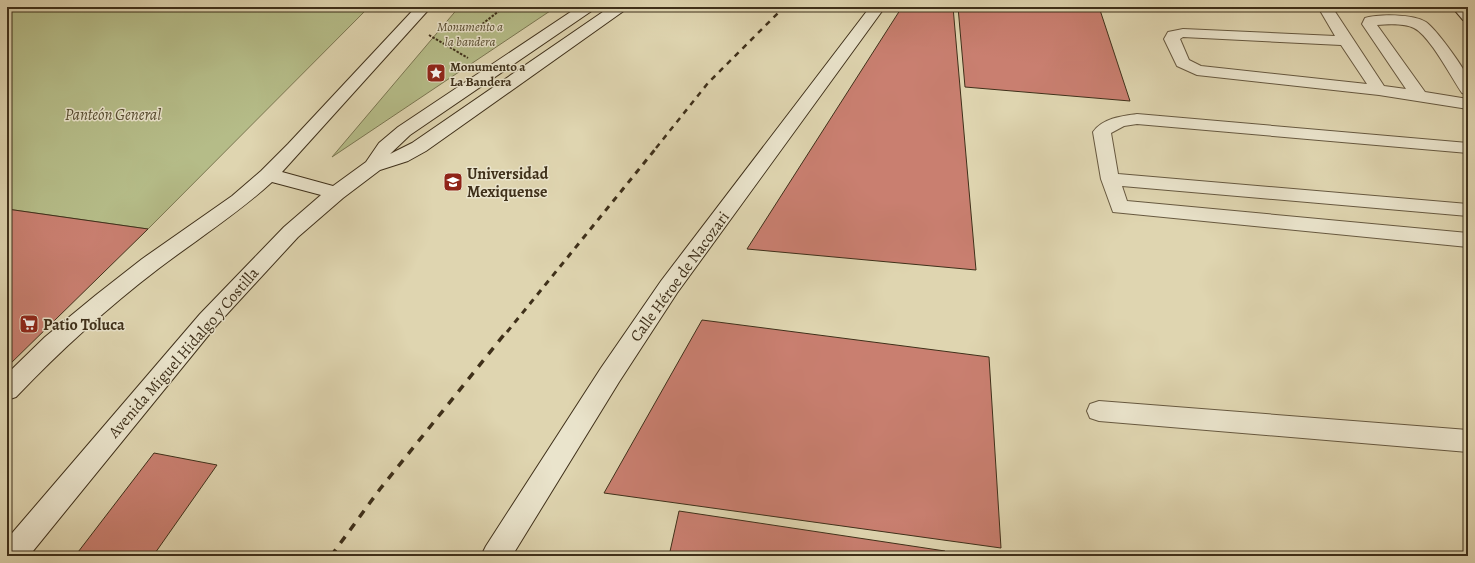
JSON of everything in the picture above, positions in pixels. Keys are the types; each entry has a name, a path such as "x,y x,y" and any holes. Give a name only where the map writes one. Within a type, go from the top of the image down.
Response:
{"main road":[{"path":"7,390 53,344 104,300 150,264 239,202 296,148 424,7"},
{"name":"Avenida Miguel Hidalgo y Costilla","path":"373,166 379,154 388,143 404,131 588,7"},
{"name":"Avenida Miguel Hidalgo y Costilla","path":"12,556 208,320 256,267 291,232 336,193 373,166 401,157 419,147 620,7"},
{"name":"Calle Héroe de Nacozari","path":"496,556 610,375 669,287 878,7"},
{"path":"1459,7 1468,17"},
{"path":"268,175 336,193"}],"lane":[{"path":"1325,7 1379,90"},
{"path":"1419,96 1368,24 1370,21 1412,22 1423,27 1468,90"},
{"path":"1346,41 1183,33 1173,35 1172,39 1182,63 1197,70 1379,90 1468,104"},
{"path":"1468,148 1137,119 1109,125 1102,132 1110,179 1120,208 1468,240"},
{"path":"1110,179 1468,210"},
{"path":"1099,411 1468,441"}],"path":[{"path":"476,29 504,7"},
{"path":"424,32 471,59"}],"green space":[{"name":"Panteón General","path":"7,7 369,7 148,229 7,209"},
{"name":"Monumento a la bandera","path":"459,7 556,7 332,157"}],"building":[{"path":"902,7 953,7 976,270 747,249"},
{"path":"958,7 1099,7 1130,101 965,87"},
{"name":"Patio Toluca","path":"7,209 148,229 7,367"},
{"path":"702,320 989,357 1001,548 604,493"},
{"path":"154,453 217,465 153,556 75,556"},
{"path":"679,511 945,551 945,556 669,556"}],"railway":[{"path":"656,148 708,83 784,7"},
{"path":"887,11 888,7"},
{"path":"507,332 657,147"},
{"path":"331,556 380,489 507,331"}],"place":[{"name":"Monumento a La Bandera","path":"436,73"},
{"name":"Universidad Mexiquense","path":"453,182"},
{"name":"Patio Toluca","path":"29,324"}]}
